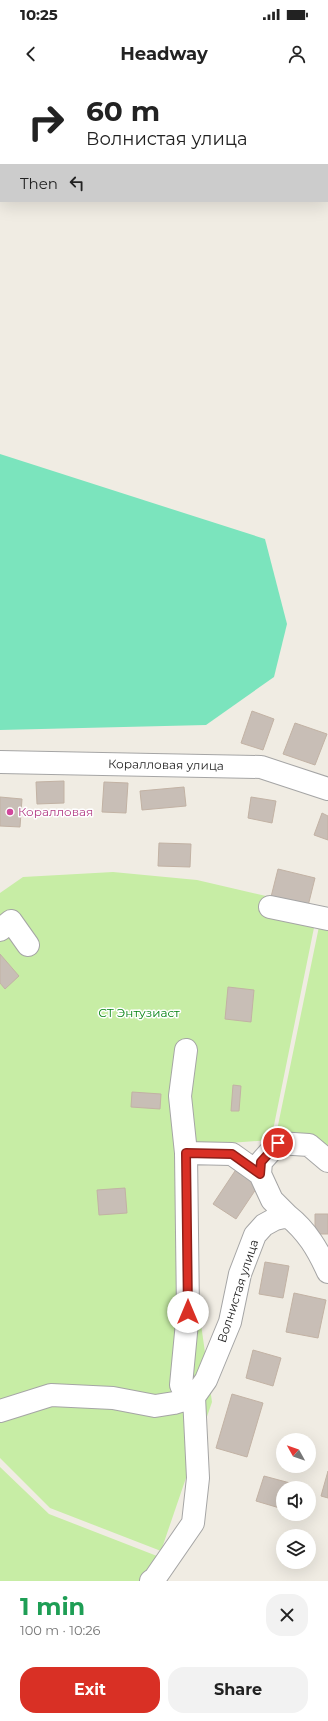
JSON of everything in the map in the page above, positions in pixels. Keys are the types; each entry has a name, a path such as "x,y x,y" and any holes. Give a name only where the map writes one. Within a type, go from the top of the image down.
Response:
{"street":[{"name":"Коралловая улица","path":"0,762 261,767 328,789"},
{"path":"270,908 328,919"},
{"path":"0,930 11,921 28,945"},
{"path":"186,1050 180,1096 186,1153 188,1312 181,1385 184,1391 194,1397"},
{"path":"326,1263 302,1226 288,1216 272,1200 260,1174 261,1162 278,1143 309,1145 328,1161"},
{"path":"186,1153 232,1154 260,1174"},
{"name":"Волнистая улица","path":"194,1397 206,1380 230,1322 240,1274 255,1235 270,1222 288,1216"},
{"path":"0,1411 51,1395 113,1398 155,1406 174,1404 194,1397"},
{"path":"151,1581 155,1578 193,1523 198,1478 194,1397"}],"green space":[{"path":"0,454 265,539 287,624 274,677 206,725 0,730"},
{"name":"СТ Энтузиаст","path":"113,872 197,880 318,908 271,1140 176,1147 212,1402 161,1551 50,1508 0,1458 0,893 23,877"},
{"path":"322,912 328,914 328,1154 276,1135"},
{"path":"0,1467 49,1514 157,1556 139,1581 0,1581"}],"building":[{"path":"252,711 274,719 263,750 241,743"},
{"path":"295,723 327,734 315,765 283,754"},
{"path":"64,781 64,803 37,804 36,782"},
{"path":"104,782 128,783 126,813 102,812"},
{"path":"184,787 186,806 142,810 140,791"},
{"name":"Коралловая","path":"0,797 22,799 20,827 0,826"},
{"path":"251,797 276,801 272,823 248,818"},
{"path":"322,813 328,816 328,840 314,835"},
{"path":"159,843 191,844 190,867 158,866"},
{"path":"278,869 315,878 308,906 271,897"},
{"path":"0,954 19,976 5,989 0,983"},
{"path":"228,987 254,990 251,1022 225,1019"},
{"path":"233,1085 241,1086 239,1111 231,1111"},
{"path":"132,1092 161,1094 160,1109 131,1107"},
{"path":"237,1168 260,1183 236,1219 213,1204"},
{"path":"125,1188 127,1213 99,1215 97,1190"},
{"path":"315,1214 328,1214 328,1234 315,1234"},
{"path":"265,1262 289,1266 283,1298 259,1294"},
{"path":"294,1293 326,1300 318,1338 286,1332"},
{"path":"253,1350 281,1358 273,1386 246,1378"},
{"path":"232,1394 263,1403 247,1457 216,1448"},
{"path":"328,1471 328,1498 321,1496"},
{"path":"264,1476 283,1481 276,1481 276,1507 256,1501"}],"place":[{"name":"Коралловая","path":"10,812"}],"route":[{"path":"188,1312 186,1153 232,1154 260,1174 259,1168 261,1162 278,1143"}]}
